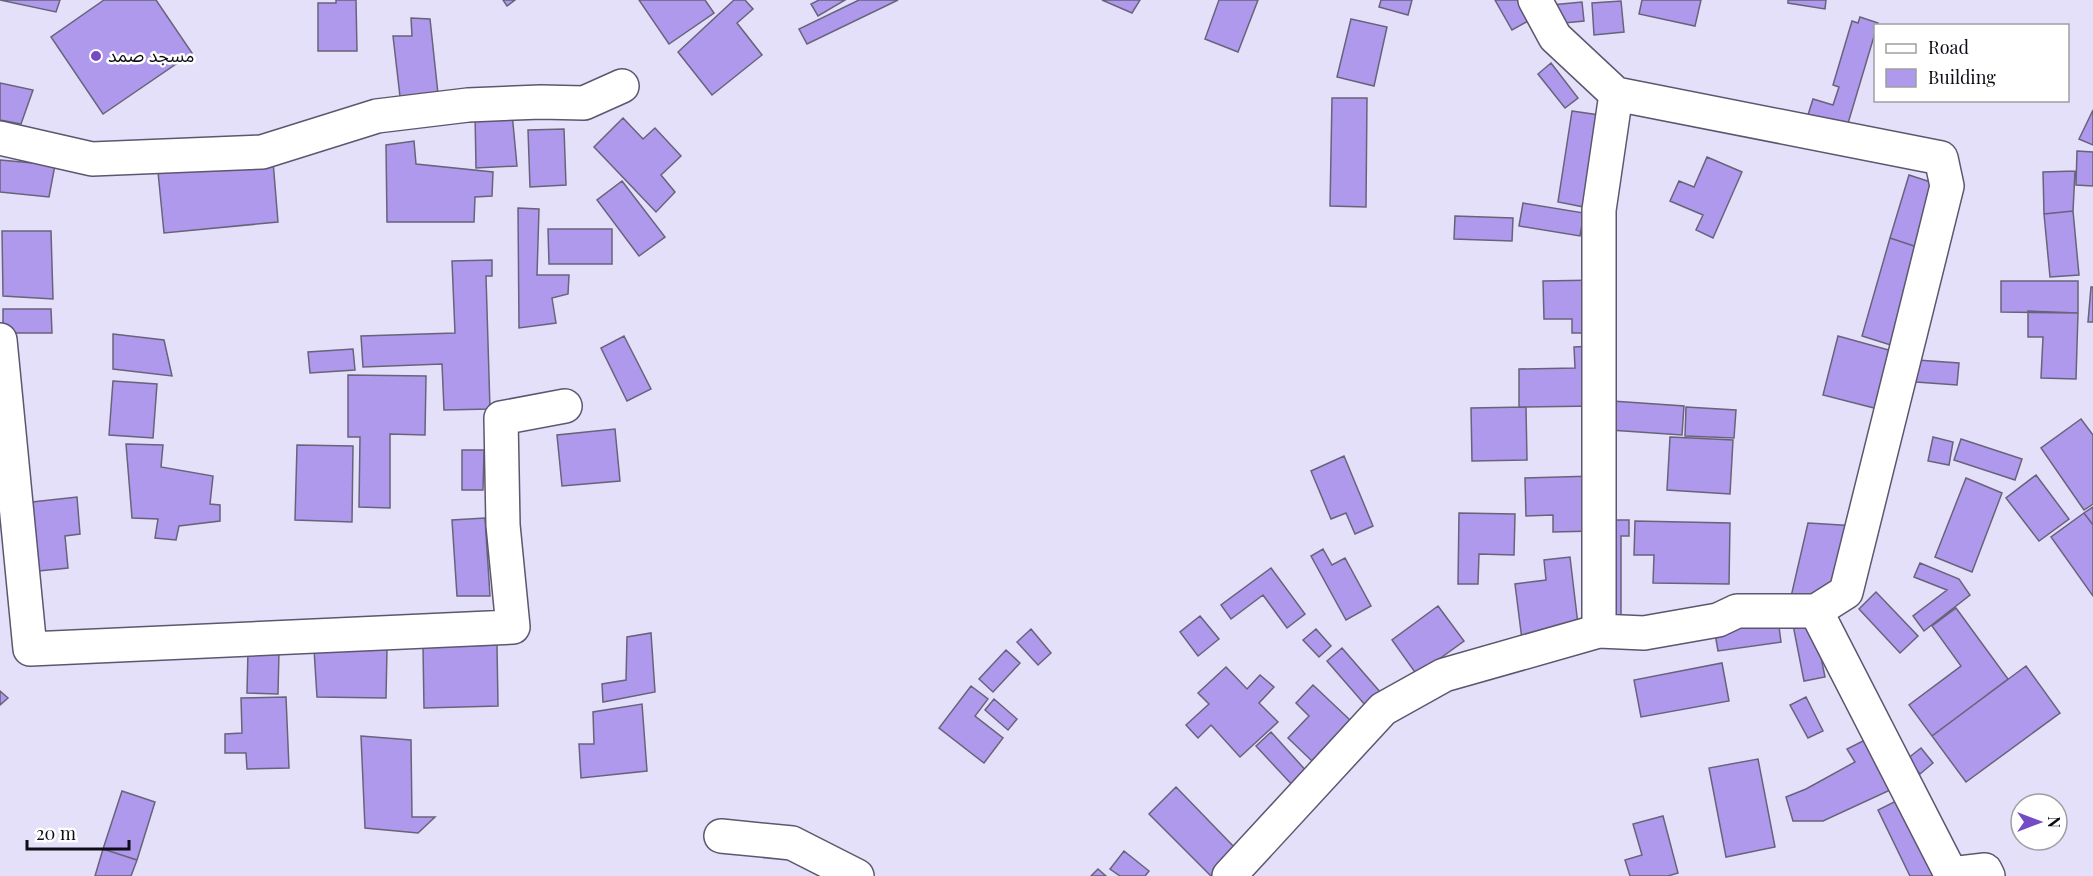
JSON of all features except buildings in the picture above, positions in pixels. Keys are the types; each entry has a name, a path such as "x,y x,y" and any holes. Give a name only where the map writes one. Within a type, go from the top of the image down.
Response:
{"street":[{"path":"1229,876 1383,709 1444,675 1599,631 1644,633 1718,620 1737,611 1816,611 1846,592 1947,186 1941,158 1616,94 1555,37 1534,0"},
{"path":"0,138 92,159 262,152 377,116 468,105 584,103 622,86"},
{"path":"1599,631 1599,210 1616,94"},
{"path":"0,340 30,650 513,627 503,525 501,418 565,406"},
{"path":"1816,611 1951,874 1985,870 1988,876"},
{"path":"721,836 792,843 857,876"}],"place":[{"name":"مسجد صمد","path":"96,56"}]}
